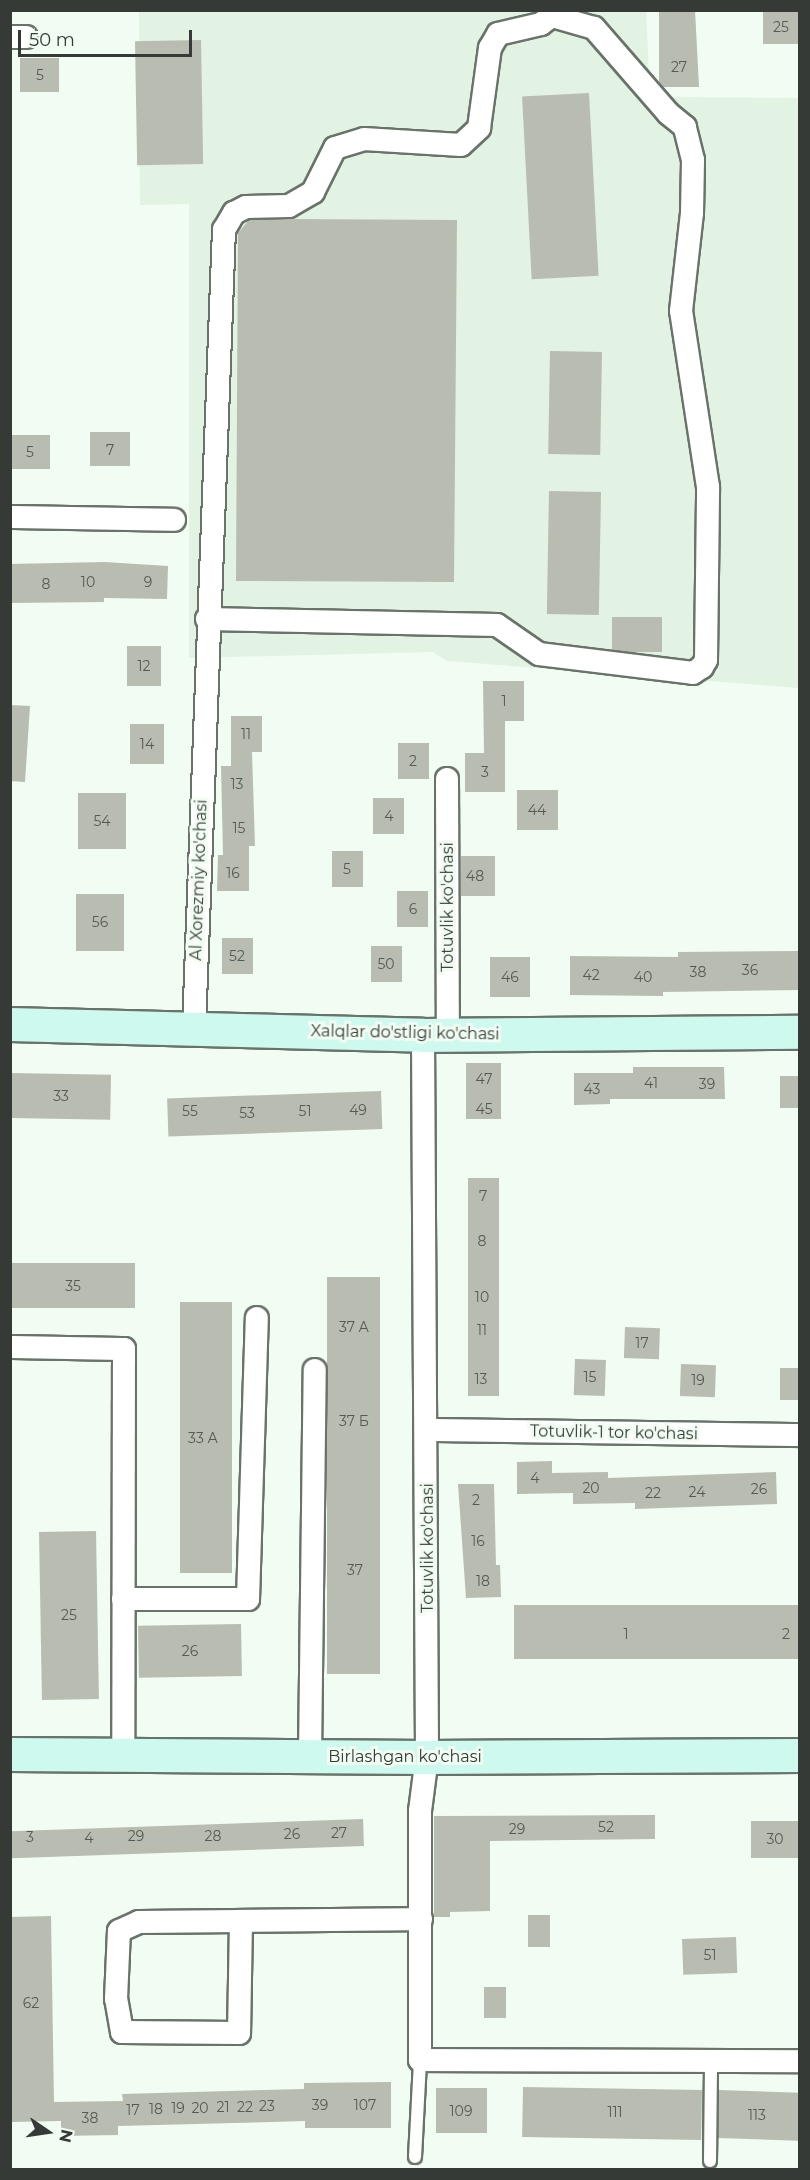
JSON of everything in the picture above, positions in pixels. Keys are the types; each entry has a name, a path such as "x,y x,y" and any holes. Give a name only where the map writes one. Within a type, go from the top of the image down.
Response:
{"street":[{"path":"207,619 496,625 539,654 693,673 702,668 706,660 708,487 681,311 692,213 693,160 685,127 668,113 594,28 558,14"},
{"name":"Al Xorezmiy ko'chasi","path":"195,1028 207,619 224,230 234,213 246,207 289,206 313,192 335,148 364,139 461,145 479,128 490,48 498,34 558,14"},
{"path":"10,517 174,520"},
{"name":"Totuvlik ko'chasi","path":"420,2060 420,1810 427,1758 428,1430 435,1035 447,779"},
{"name":"Xalqlar do'stligi ko'chasi","path":"10,1024 435,1035 800,1032"},
{"path":"123,1599 248,1599 257,1317"},
{"path":"10,1347 124,1349 123,1754"},
{"path":"310,1756 315,1370"},
{"name":"Totuvlik-1 tor ko'chasi","path":"428,1430 800,1435"},
{"name":"Birlashgan ko'chasi","path":"10,1754 427,1758 800,1755"},
{"path":"241,1921 239,2033 122,2032 116,1999 119,1931 139,1922 421,1919"},
{"path":"420,2060 800,2061"}],"lane":[{"path":"415,2157 420,2060"},
{"path":"710,2161 711,2060"}],"shaded area":[{"path":"139,11 646,11 650,97 799,98 799,688 447,661 433,652 189,658 189,204 140,205"}],"building":[{"path":"659,10 695,10 699,87 663,87 659,82"},
{"path":"763,10 800,10 800,44 763,44"},
{"path":"201,40 203,164 137,165 135,41"},
{"path":"20,58 59,58 59,92 20,92"},
{"path":"589,93 599,276 532,279 522,97"},
{"path":"249,220 457,220 454,582 236,581 238,233"},
{"path":"550,351 602,352 600,455 548,454"},
{"path":"90,432 130,432 130,466 90,466"},
{"path":"10,435 50,435 50,469 10,469"},
{"path":"549,491 601,492 599,615 547,614"},
{"path":"105,562 168,566 167,599 104,598 104,602 10,603 10,564"},
{"path":"612,617 662,617 662,652 612,652"},
{"path":"127,646 161,646 161,686 127,686"},
{"path":"483,681 524,681 524,721 505,721 505,792 465,792 465,753 484,753"},
{"path":"10,705 30,706 25,782 10,781"},
{"path":"231,716 262,716 262,752 252,752 255,846 249,846 249,891 217,891 218,855 223,855 221,766 231,766"},
{"path":"130,724 164,724 164,764 130,764"},
{"path":"398,743 429,743 429,779 398,779"},
{"path":"517,790 558,790 558,830 517,830"},
{"path":"78,793 126,793 126,849 78,849"},
{"path":"373,798 404,798 404,834 373,834"},
{"path":"332,851 363,851 363,887 332,887"},
{"path":"461,856 495,856 495,896 461,896"},
{"path":"397,891 428,891 428,927 397,927"},
{"path":"76,894 124,894 124,951 76,951"},
{"path":"222,938 253,938 253,974 222,974"},
{"path":"371,946 402,946 402,982 371,982"},
{"path":"800,951 800,990 663,992 663,996 570,995 570,956 678,957 678,952"},
{"path":"490,957 530,957 530,997 490,997"},
{"path":"466,1063 501,1063 501,1119 466,1119"},
{"path":"633,1067 724,1067 725,1099 610,1099 610,1104 574,1105 574,1073 633,1073"},
{"path":"10,1073 111,1075 110,1120 10,1118"},
{"path":"780,1076 800,1076 800,1108 780,1108"},
{"path":"381,1091 382,1129 168,1136 167,1098"},
{"path":"468,1178 499,1178 499,1396 468,1396"},
{"path":"10,1263 135,1263 135,1308 10,1308"},
{"path":"327,1277 380,1277 380,1674 327,1674"},
{"path":"180,1302 232,1302 232,1573 180,1573"},
{"path":"625,1327 660,1328 659,1359 624,1358"},
{"path":"575,1359 606,1360 605,1396 574,1395"},
{"path":"681,1364 716,1365 715,1397 680,1396"},
{"path":"780,1368 800,1368 800,1400 780,1400"},
{"path":"552,1461 552,1473 608,1472 608,1478 776,1472 777,1504 635,1509 635,1503 573,1504 573,1493 517,1494 517,1462"},
{"path":"458,1484 494,1484 496,1565 500,1565 501,1597 466,1598"},
{"path":"96,1531 99,1699 42,1700 39,1532"},
{"path":"514,1605 800,1605 800,1659 514,1659"},
{"path":"241,1624 242,1676 139,1678 138,1626"},
{"path":"655,1815 655,1839 490,1841 490,1911 450,1912 450,1917 434,1917 434,1816"},
{"path":"363,1819 364,1846 11,1858 10,1831"},
{"path":"751,1821 800,1821 800,1858 751,1858"},
{"path":"528,1915 550,1915 550,1947 528,1947"},
{"path":"51,1916 54,2102 123,2101 122,2094 304,2089 304,2083 391,2082 391,2128 305,2128 305,2121 118,2126 118,2135 61,2136 61,2121 11,2122 10,1917"},
{"path":"736,1937 737,1973 683,1975 682,1939"},
{"path":"484,1987 506,1987 506,2018 484,2018"},
{"path":"523,2087 702,2090 701,2140 522,2137"},
{"path":"436,2088 487,2088 487,2133 436,2133"},
{"path":"719,2090 800,2093 798,2141 717,2138"}]}
